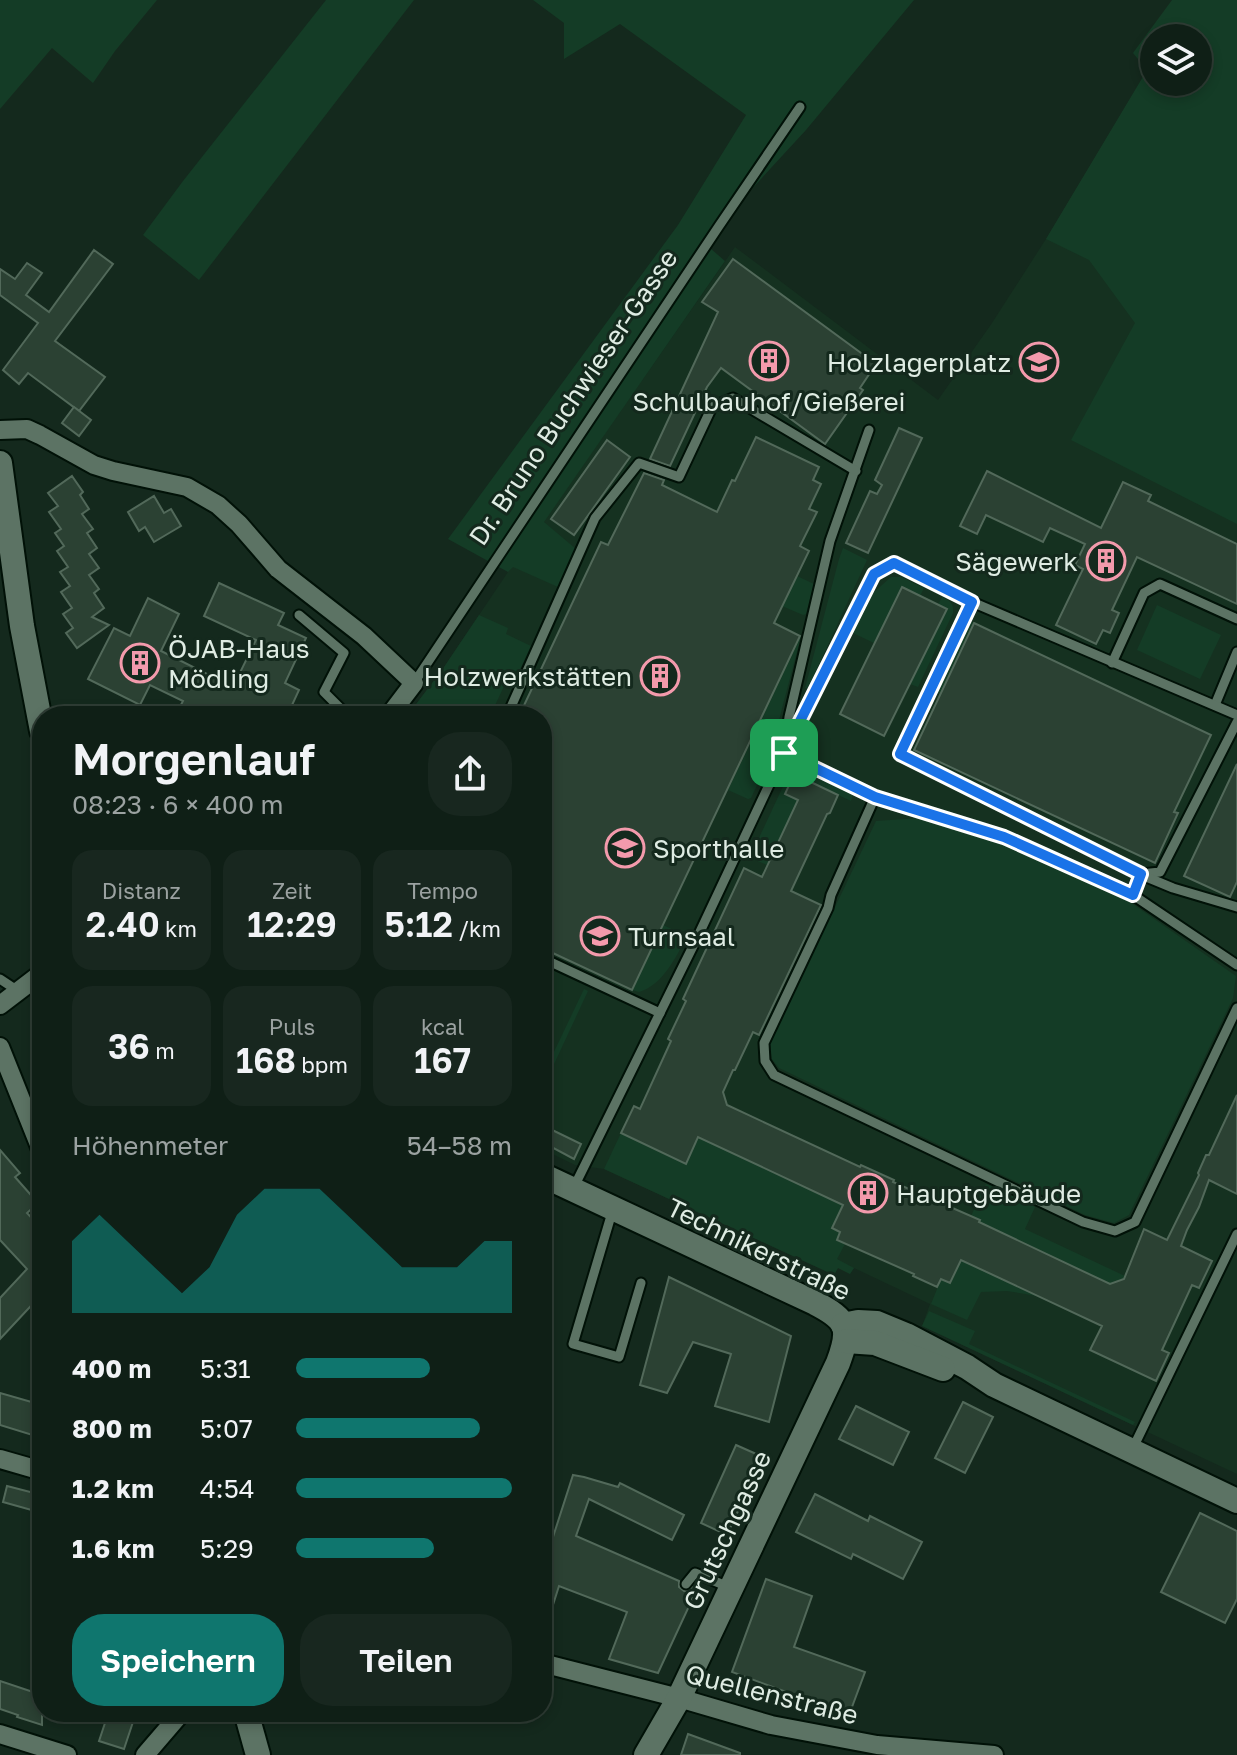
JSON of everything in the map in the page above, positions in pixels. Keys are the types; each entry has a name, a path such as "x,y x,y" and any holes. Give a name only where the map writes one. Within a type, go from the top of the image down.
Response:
{"main road":[{"path":"0,463 5,542 37,706"},
{"name":"Technikerstraße","path":"552,1180 815,1303 832,1312 845,1333 858,1322 877,1323 906,1335 994,1385 1237,1501"},
{"name":"Grutschgasse","path":"646,1755 679,1698 838,1363 845,1333"},
{"path":"249,1722 258,1755"}],"street":[{"path":"0,430 27,429 94,465 187,487 218,505 278,569 364,636 414,683"},
{"name":"Dr. Bruno Buchwieser-Gasse","path":"397,706 414,683"},
{"path":"0,1005 32,980"},
{"path":"0,1047 32,1127"},
{"path":"0,1459 32,1468"},
{"name":"Quellenstraße","path":"552,1666 771,1725 877,1745 994,1755"},
{"path":"145,1755 173,1722"},
{"path":"0,1734 67,1755"}],"lane":[{"name":"Dr. Bruno Buchwieser-Gasse","path":"414,683 800,107"},
{"path":"511,706 595,518 639,463 679,477 712,407 733,398 856,471"},
{"path":"784,753 789,717 830,541 869,430"},
{"path":"573,1190 874,574 894,563 972,602 1237,715"},
{"path":"1112,663 1144,593 1160,584 1237,619"},
{"path":"972,602 900,754 1141,874 1173,888 1237,907"},
{"path":"299,615 344,653 324,692 338,706"},
{"path":"1215,705 1237,652"},
{"path":"1141,874 1160,872 1237,722"},
{"path":"784,753 875,797 1004,837 1133,895 1237,965"},
{"path":"875,797 828,908 764,1043 765,1061 774,1075 1083,1222 1115,1231 1135,1222 1237,1008"},
{"path":"1133,895 1141,874"},
{"path":"552,963 660,1013"},
{"path":"0,979 18,991"},
{"path":"613,1209 573,1344 619,1357 641,1283"},
{"path":"1132,1451 1237,1234"},
{"path":"686,1584 695,1573 731,1588"}],"shaded area":[{"path":"0,0 157,0 93,83 52,48 0,109"},
{"path":"326,0 414,0 199,280 143,235"},
{"path":"533,0 914,0 806,130 703,242 725,261 544,522 576,549 558,587 513,567 508,572 448,539 678,225 746,115 620,24 564,59 564,23"},
{"path":"1172,0 1237,0 1237,524 1071,440 1135,323 1089,260 1046,239 1140,82 1140,96 1212,96 1212,24 1154,24"},
{"path":"1237,0 1237,1474 922,1326 930,1304 854,1268 850,1274 838,1268 834,1275 604,1169 575,1165 552,1154 552,706 415,706 735,247 938,400 1046,239 1140,82 1140,96 1212,96 1212,24"},
{"path":"1140,43 1140,62 1133,53"},
{"path":"843,548 867,560 808,688 805,688 839,559"},
{"path":"797,576 814,584 806,614 803,615 782,606"},
{"path":"891,577 901,577 924,588 920,596 902,587 874,643 853,633 872,594"},
{"path":"942,597 951,603 953,613 918,687 910,684 946,610 938,605"},
{"path":"1157,605 1221,635 1200,679 1137,650"},
{"path":"479,615 508,628 506,634 531,646 513,684 506,682 495,706 415,706"},
{"path":"970,621 974,623 941,694 937,693"},
{"path":"801,636 768,762 748,799 728,790"},
{"path":"796,766 853,795 851,801 793,775 785,792 798,800 767,865 751,858 751,855 792,767"},
{"path":"919,818 1031,854 1117,893 1236,976 1233,998 1129,1215 1114,1223 1085,1215 779,1068 772,1059 770,1044 876,821"},
{"path":"663,925 687,936 662,977 639,992 632,990"},
{"path":"584,989 588,991 552,1068 552,1056"},
{"path":"621,1133 686,1163 698,1137 843,1205 832,1227 840,1232 837,1240 845,1244 837,1259 854,1268 850,1274 838,1268 834,1275 604,1169"},
{"path":"986,1184 1035,1207 1025,1229 1125,1276 1124,1279 1110,1284 979,1222 971,1216"},
{"path":"961,1260 1037,1296 1007,1291 981,1292 967,1320 931,1304 941,1279 951,1283"},
{"path":"929,1311 975,1331 969,1344 1135,1422 1133,1425 922,1326"}],"building":[{"path":"94,250 113,264 55,341 105,377 79,411 28,373 19,384 3,370 38,323 0,295 0,269 15,279 27,263 42,273 26,295 49,312"},
{"name":"Schulbauhof/Gießerei","path":"733,259 876,364 860,388 863,390 825,444 721,368 707,387 670,466 650,459 718,312 702,302"},
{"path":"74,407 91,420 79,436 62,423"},
{"path":"899,428 922,438 868,553 846,543 870,491 877,494 882,485 875,480"},
{"path":"756,437 819,467 813,480 821,484 809,509 817,512 800,546 809,551 774,623 800,636 632,990 552,953 552,706 524,706 601,542 608,545 644,473 664,480 662,485 717,512 732,480 735,481"},
{"path":"607,440 630,457 574,535 551,519"},
{"path":"987,471 1101,528 1123,482 1151,495 1148,501 1237,544 1237,604 1137,557 1112,610 1119,613 1110,633 1103,630 1096,644 1056,625 1083,569 1075,565 1085,544 1050,528 1043,542 986,515 977,534 960,526"},
{"path":"72,476 83,492 80,495 89,509 82,514 93,529 87,533 97,548 89,554 99,568 89,575 99,589 94,593 104,608 92,617 109,625 77,648 66,633 73,628 63,614 72,608 61,592 70,586 60,572 68,567 57,551 64,546 55,533 61,529 49,512 58,506 48,493"},
{"path":"154,496 164,513 171,509 181,526 154,542 145,527 139,531 128,512"},
{"name":"ÖJAB-Haus Mödling","path":"219,583 284,613 278,625 306,638 285,683 299,690 292,706 180,706 183,701 150,685 140,705 88,679 114,628 130,636 148,598 179,614 161,651 233,687 256,640 204,616"},
{"path":"902,587 947,609 884,736 840,714"},
{"path":"974,623 1211,735 1174,812 1178,813 1155,863 914,750"},
{"path":"1237,764 1237,882 1230,897 1184,876"},
{"name":"Hauptgebäude","path":"794,774 838,795 791,891 821,905 759,1035 753,1032 733,1070 723,1092 727,1105 980,1220 1110,1284 1124,1279 1144,1229 1167,1240 1237,1095 1237,1194 1209,1180 1187,1230 1181,1246 1212,1261 1199,1288 1192,1285 1162,1350 1169,1353 1156,1381 1090,1350 1102,1326 961,1260 950,1283 941,1279 937,1287 837,1240 840,1232 832,1228 843,1205 698,1137 686,1164 621,1133 634,1106 640,1109 671,1041 668,1039 686,1001 683,999 744,868 762,877 798,800 785,794"},
{"path":"552,1130 581,1144 574,1159 552,1147"},
{"path":"0,1150 20,1173 15,1177 32,1196 32,1208 27,1213 32,1218 32,1305 0,1339 0,1298 27,1269 0,1240"},
{"path":"669,1277 791,1336 769,1422 715,1406 731,1354 693,1342 667,1393 640,1385"},
{"path":"0,1393 32,1402 32,1435 0,1425"},
{"path":"963,1402 993,1417 965,1473 935,1458"},
{"path":"856,1406 909,1432 893,1465 839,1439"},
{"path":"736,1445 763,1457 727,1535 701,1523"},
{"path":"573,1475 618,1487 620,1483 684,1515 672,1540 589,1499 576,1536 679,1581 679,1587 684,1591 693,1587 697,1589 658,1673 609,1659 627,1612 559,1586 552,1608 552,1540"},
{"path":"7,1486 32,1492 32,1510 3,1502"},
{"path":"815,1494 868,1521 870,1516 922,1542 903,1579 853,1554 851,1559 796,1532"},
{"path":"1200,1513 1237,1531 1237,1599 1225,1623 1161,1592"},
{"path":"766,1579 812,1596 794,1647 865,1672 849,1715 732,1672"},
{"path":"0,1681 32,1692 32,1722 0,1709"},
{"path":"105,1722 133,1722 124,1749 99,1741"},
{"path":"688,1734 740,1753 740,1755 681,1755"}],"place":[{"name":"Schulbauhof/Gießerei","path":"769,361"},
{"name":"Holzlagerplatz","path":"1039,362"},
{"name":"Sägewerk","path":"1106,561"},
{"name":"ÖJAB-Haus Mödling","path":"140,663"},
{"name":"Holzwerkstätten","path":"660,676"},
{"name":"Sporthalle","path":"625,848"},
{"name":"Turnsaal","path":"600,936"},
{"name":"Hauptgebäude","path":"868,1193"}],"route":[{"path":"894,563 972,602 900,754 1141,874 1133,895 1004,837 875,797 784,753 874,574 894,563"}]}
